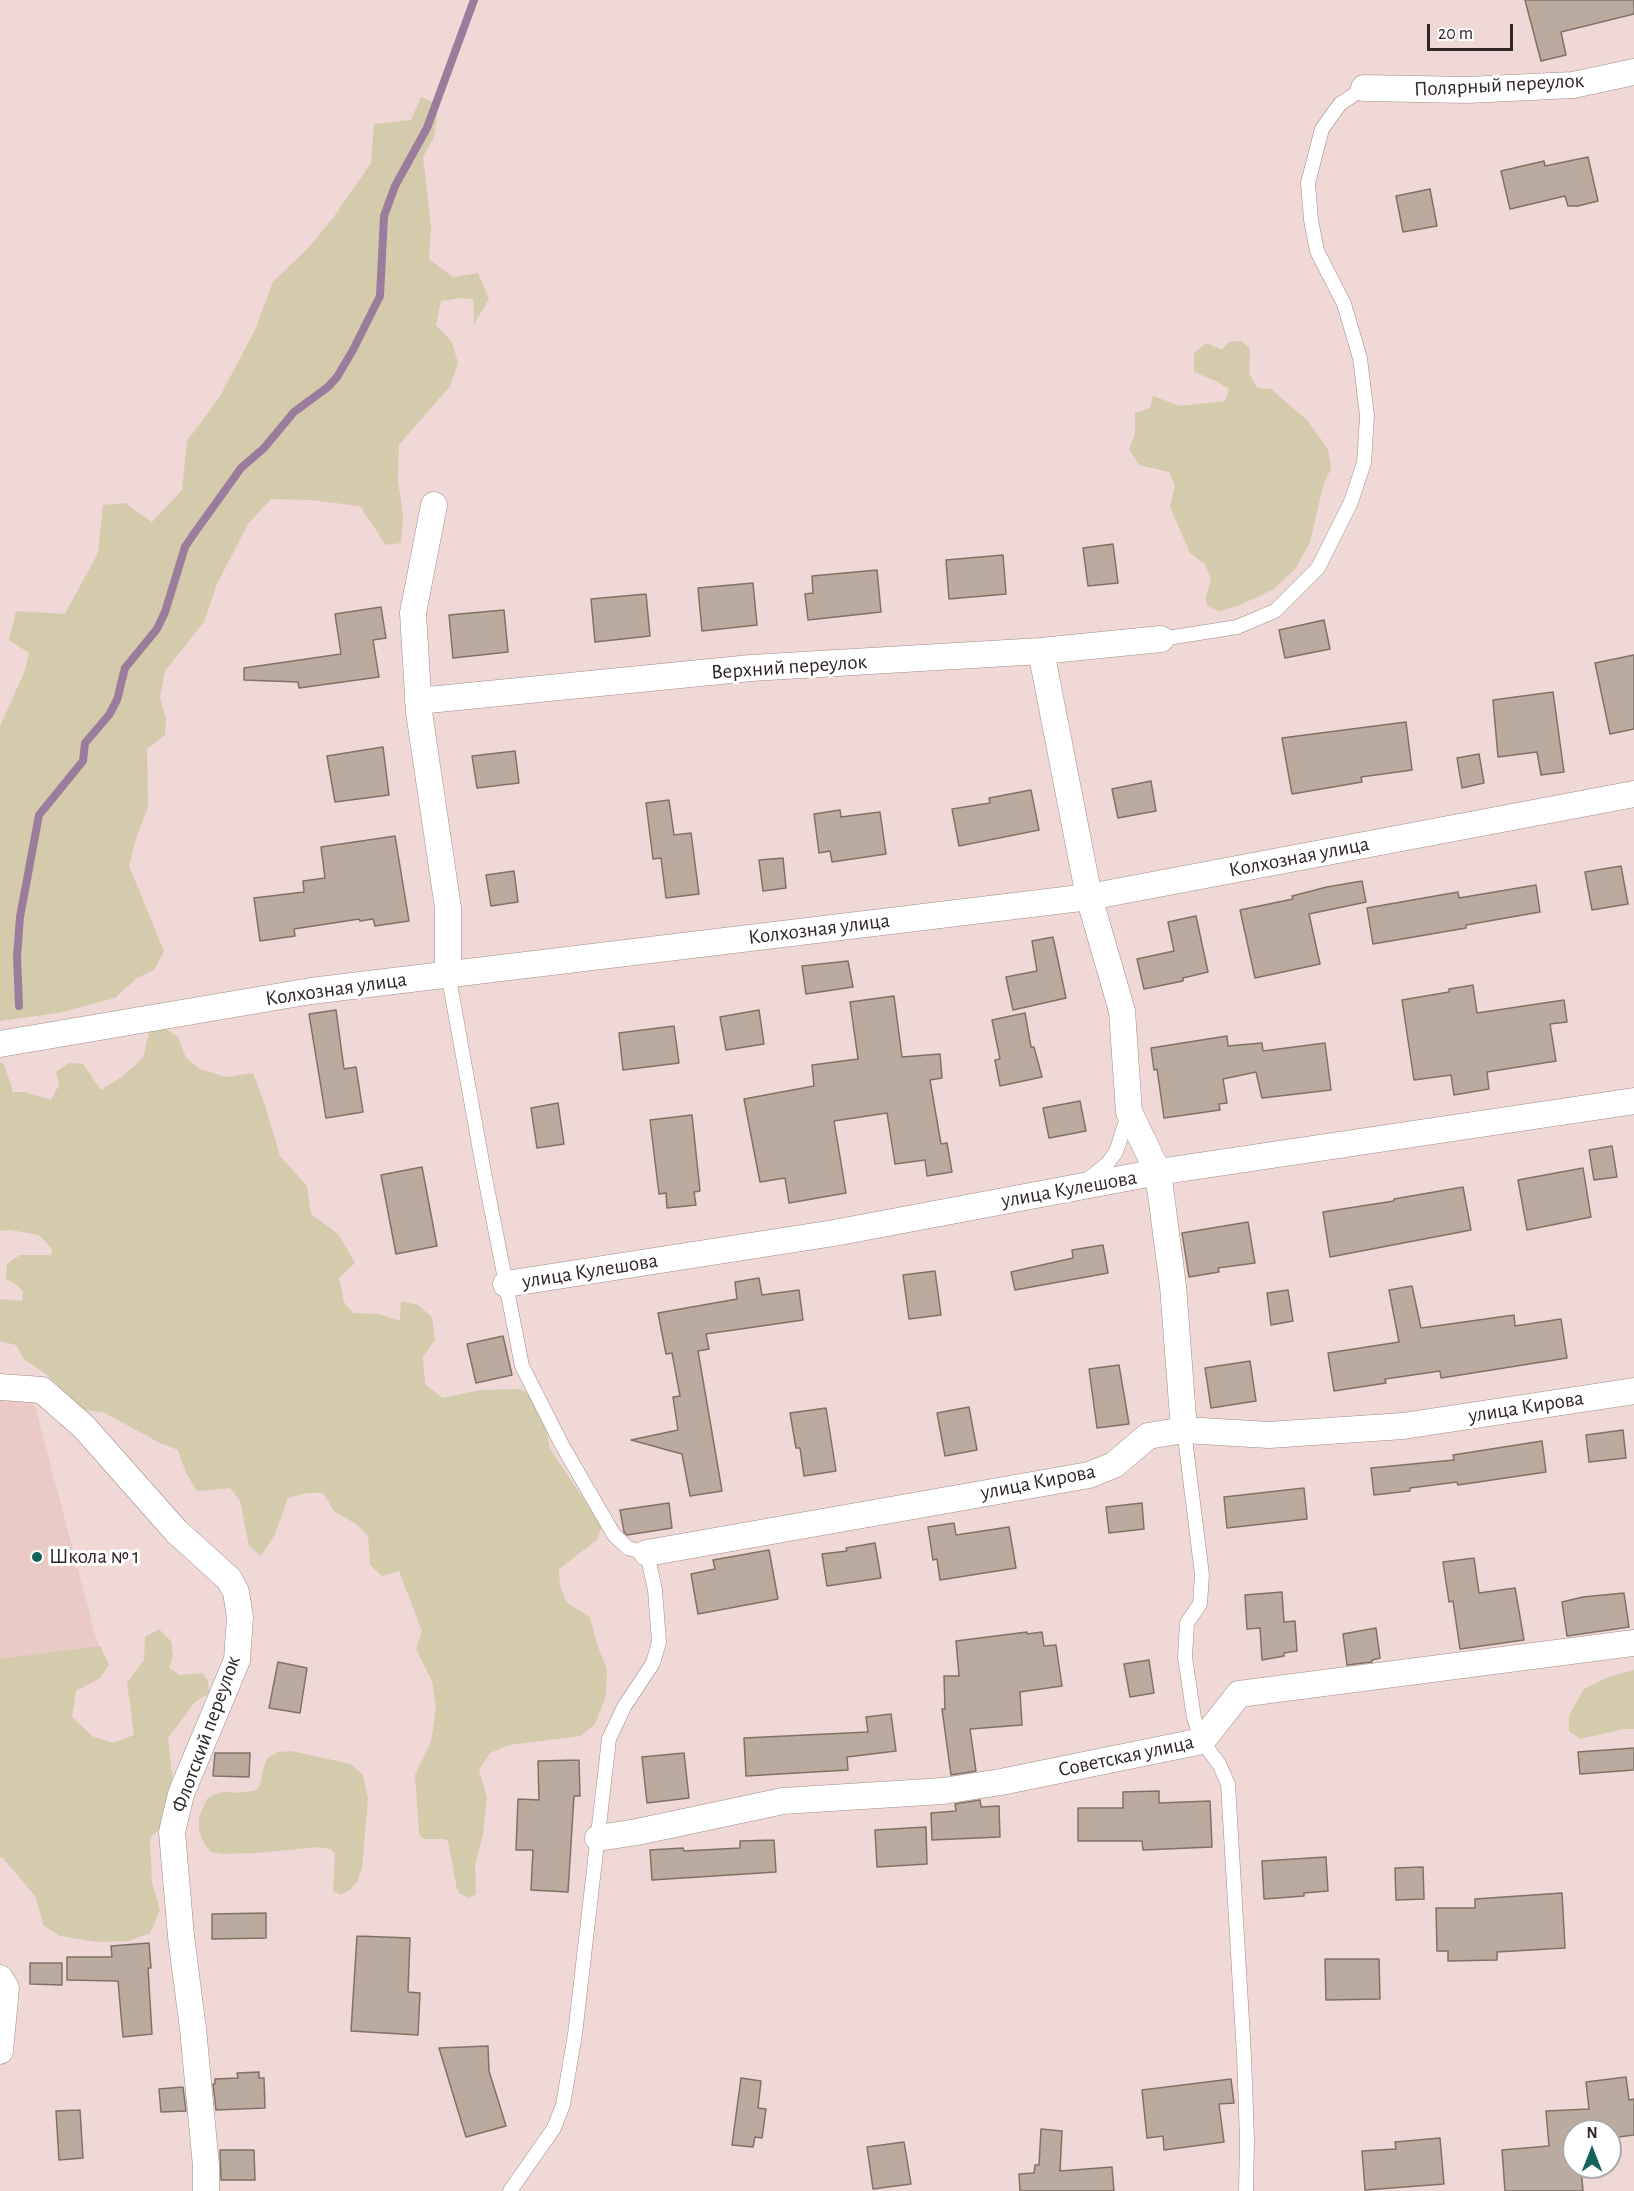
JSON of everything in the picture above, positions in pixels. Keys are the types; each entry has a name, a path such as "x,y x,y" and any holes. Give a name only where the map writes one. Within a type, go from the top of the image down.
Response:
{"street":[{"name":"Полярный переулок","path":"1364,88 1467,90 1573,85 1634,72"},
{"path":"434,505 413,613 418,701 448,908 448,973"},
{"name":"Верхний переулок","path":"418,701 751,668 1041,651 1161,639"},
{"path":"1041,651 1089,897 1122,1011 1129,1112 1158,1172 1173,1286 1184,1430"},
{"name":"Колхозная улица","path":"0,1044 311,991 1089,897 1634,794"},
{"name":"улица Кулешова","path":"506,1284 834,1233 1158,1172 1634,1101"},
{"name":"Флотский переулок","path":"0,1387 42,1390 84,1427 176,1531 229,1579 236,1592 240,1617 237,1660 181,1794 172,1832 204,2143 206,2191"},
{"name":"улица Кирова","path":"647,1553 1089,1475 1114,1465 1148,1436 1184,1430 1269,1435 1403,1426 1634,1391"},
{"name":"Советская улица","path":"598,1838 783,1801 943,1791 1001,1782 1202,1741 1239,1694 1634,1643"},
{"path":"0,2051 6,1988 1,1979"}],"lane":[{"path":"1161,639 1237,627 1275,611 1318,568 1351,501 1364,463 1367,416 1360,358 1344,304 1317,251 1311,220 1308,183 1322,129 1340,104 1364,88"},
{"path":"448,973 522,1366 562,1445 614,1535 628,1548 647,1553 655,1590 659,1642 653,1664 624,1707 609,1738 575,2034 563,2105 554,2128 510,2191"},
{"path":"1074,1187 1096,1174 1112,1158 1121,1140 1129,1112"},
{"path":"1184,1430 1202,1575 1200,1604 1187,1623 1185,1657 1194,1718 1202,1741 1219,1764 1228,1784 1244,2055 1246,2191"}],"shaded area":[{"path":"421,97 436,104 437,118 434,137 423,157 431,227 429,259 453,277 478,273 489,299 474,324 473,299 441,301 436,325 452,342 458,363 450,386 399,445 398,481 403,515 401,543 386,545 360,506 309,500 271,499 248,524 217,584 204,622 165,671 160,698 166,719 165,735 147,749 148,807 137,835 129,866 164,951 154,970 137,978 115,998 58,1013 0,1021 0,726 24,673 29,653 9,640 16,611 65,614 98,553 103,505 125,503 152,522 182,490 187,441 219,398 255,330 273,282 309,247 333,218 371,163 374,124 411,120"},
{"path":"1241,341 1250,348 1249,373 1257,388 1271,389 1307,420 1328,449 1331,468 1323,486 1310,542 1296,568 1274,589 1240,605 1219,611 1207,606 1206,597 1211,580 1205,564 1190,553 1170,507 1175,486 1169,472 1139,465 1129,449 1135,434 1135,413 1150,408 1153,396 1180,406 1225,401 1229,389 1194,372 1194,353 1206,343 1222,350 1229,342"},
{"path":"163,1027 178,1037 186,1058 200,1069 226,1077 253,1073 280,1156 307,1186 311,1214 339,1235 355,1263 339,1278 344,1302 353,1313 379,1314 400,1321 401,1301 418,1305 432,1317 435,1340 423,1357 425,1384 442,1398 480,1390 520,1389 533,1396 545,1422 550,1449 602,1526 597,1540 559,1569 560,1586 567,1603 590,1617 607,1670 606,1696 595,1724 580,1736 509,1745 490,1753 479,1770 487,1797 483,1834 475,1867 476,1894 469,1898 460,1894 457,1889 448,1841 425,1839 419,1832 415,1775 431,1742 436,1707 432,1681 416,1649 422,1631 399,1571 382,1576 370,1565 368,1536 356,1524 334,1511 323,1493 306,1493 288,1498 275,1534 261,1556 249,1546 240,1501 230,1488 197,1491 186,1473 178,1450 160,1443 103,1412 84,1410 47,1375 25,1360 16,1345 0,1341 0,1299 22,1301 23,1292 17,1285 6,1279 7,1264 20,1255 51,1255 52,1249 39,1235 10,1230 0,1231 0,1062 4,1064 13,1092 24,1092 51,1100 59,1085 56,1072 69,1063 83,1064 101,1090 123,1076 143,1058 149,1032"},
{"name":"Школа № 1","path":"0,1399 34,1402 99,1649 0,1664"},
{"path":"159,1629 171,1641 173,1656 169,1667 179,1675 202,1673 208,1680 209,1693 195,1702 168,1738 174,1791 173,1816 150,1838 152,1883 160,1910 150,1933 129,1941 98,1942 60,1936 43,1925 36,1897 2,1857 0,1858 0,1659 100,1646 109,1665 100,1678 76,1691 72,1717 92,1736 113,1743 134,1735 127,1683 144,1660 145,1637"},
{"path":"1634,1670 1634,1729 1624,1729 1580,1739 1569,1731 1569,1715 1584,1689 1606,1678"},
{"path":"291,1751 351,1764 363,1775 368,1799 362,1868 357,1882 341,1895 333,1891 335,1854 331,1849 316,1847 222,1854 211,1852 199,1832 199,1817 207,1799 224,1792 239,1793 256,1790 260,1785 268,1758 278,1752"}],"building":[{"path":"1525,0 1634,0 1634,14 1561,32 1566,55 1541,61"},
{"path":"1588,157 1598,201 1568,206 1565,196 1510,209 1501,171 1544,161 1545,166"},
{"path":"1430,189 1437,226 1403,232 1396,196"},
{"path":"1113,544 1118,583 1088,586 1083,548"},
{"path":"1003,555 1006,594 949,599 946,560"},
{"path":"877,570 881,612 808,620 805,594 813,593 812,576"},
{"path":"753,583 757,625 702,631 698,588"},
{"path":"646,594 650,636 595,642 591,599"},
{"path":"381,607 386,638 373,640 379,677 299,688 298,682 244,680 244,668 341,654 335,614"},
{"path":"504,610 508,652 453,658 449,615"},
{"path":"1324,620 1330,649 1285,658 1279,630"},
{"path":"1634,655 1634,729 1610,734 1595,663"},
{"path":"1553,692 1564,772 1541,775 1537,752 1498,757 1493,700"},
{"path":"1406,722 1412,770 1361,777 1362,782 1292,794 1282,738"},
{"path":"383,747 389,795 335,802 327,756"},
{"path":"515,751 519,783 477,788 472,756"},
{"path":"1479,754 1484,783 1462,788 1457,758"},
{"path":"1151,781 1156,811 1118,818 1112,789"},
{"path":"1031,790 1039,830 959,846 952,809 990,803 989,798"},
{"path":"669,800 674,835 691,833 699,894 666,898 661,858 653,859 646,803"},
{"path":"840,810 841,817 880,812 886,854 832,862 830,851 819,853 814,814"},
{"path":"395,836 409,921 375,926 373,919 360,921 359,919 294,929 295,936 260,941 254,898 304,892 303,881 325,878 321,847"},
{"path":"783,858 786,888 763,891 759,860"},
{"path":"1621,866 1628,904 1592,910 1585,872"},
{"path":"514,871 518,902 491,906 486,875"},
{"path":"1362,881 1366,902 1309,914 1320,964 1255,978 1240,910 1293,899 1292,896 1327,887"},
{"path":"1536,885 1540,912 1373,944 1367,908 1458,892 1459,898"},
{"path":"1196,916 1208,972 1183,978 1183,981 1144,989 1137,959 1174,951 1168,922"},
{"path":"1053,937 1066,998 1013,1010 1006,977 1037,971 1032,941"},
{"path":"848,961 853,987 806,994 802,966"},
{"path":"1473,985 1477,1013 1564,1000 1567,1022 1550,1024 1556,1061 1487,1072 1489,1089 1454,1095 1451,1075 1414,1080 1402,1000 1449,992 1449,989"},
{"path":"894,996 902,1057 940,1054 942,1078 930,1080 941,1144 947,1143 952,1172 927,1176 925,1160 895,1164 887,1113 834,1121 846,1193 789,1203 785,1178 760,1182 744,1099 814,1086 812,1065 858,1059 850,1002"},
{"path":"336,1010 344,1069 356,1067 363,1112 326,1118 309,1014"},
{"path":"759,1010 764,1044 726,1050 720,1017"},
{"path":"1025,1013 1031,1047 1034,1047 1042,1077 1000,1086 995,1060 1000,1059 992,1020"},
{"path":"674,1026 679,1063 623,1070 619,1033"},
{"path":"1227,1036 1228,1046 1262,1043 1263,1051 1325,1043 1331,1090 1262,1098 1256,1072 1223,1079 1227,1103 1219,1104 1220,1110 1164,1118 1157,1069 1154,1070 1151,1048"},
{"path":"1080,1101 1086,1131 1049,1138 1043,1108"},
{"path":"558,1103 564,1144 537,1148 531,1108"},
{"path":"692,1115 700,1191 694,1192 696,1205 667,1208 666,1193 659,1194 650,1120"},
{"path":"1612,1146 1617,1177 1594,1180 1589,1150"},
{"path":"422,1167 437,1246 396,1254 381,1175"},
{"path":"1583,1168 1591,1217 1527,1230 1518,1180"},
{"path":"1463,1187 1471,1230 1330,1257 1323,1212"},
{"path":"1248,1222 1255,1263 1218,1268 1219,1272 1189,1277 1182,1233"},
{"path":"1103,1245 1108,1273 1015,1290 1011,1272 1073,1258 1072,1250"},
{"path":"935,1271 941,1315 909,1319 903,1275"},
{"path":"759,1278 762,1295 799,1290 803,1320 706,1334 709,1349 698,1351 722,1491 690,1496 682,1454 631,1440 678,1430 673,1397 680,1396 672,1353 666,1354 658,1313 737,1299 735,1282"},
{"path":"1412,1286 1421,1328 1514,1315 1515,1326 1561,1319 1567,1358 1441,1378 1440,1371 1385,1379 1386,1383 1334,1391 1328,1353 1399,1342 1389,1290"},
{"path":"1288,1290 1293,1321 1271,1325 1267,1293"},
{"path":"503,1336 512,1375 476,1383 467,1344"},
{"path":"1250,1361 1256,1401 1211,1408 1205,1368"},
{"path":"1119,1365 1129,1424 1097,1428 1089,1369"},
{"path":"969,1407 977,1450 945,1456 937,1413"},
{"path":"826,1408 836,1471 804,1476 800,1448 796,1448 790,1413"},
{"path":"1623,1430 1626,1458 1589,1462 1586,1435"},
{"path":"1542,1441 1546,1472 1458,1485 1457,1482 1410,1488 1410,1491 1374,1495 1371,1468 1454,1460 1453,1455"},
{"path":"1304,1488 1307,1519 1227,1528 1224,1497"},
{"path":"669,1503 672,1528 627,1535 624,1532 620,1510"},
{"path":"1142,1503 1144,1529 1109,1533 1106,1507"},
{"path":"954,1523 956,1535 1009,1527 1016,1568 940,1580 937,1559 933,1560 928,1527"},
{"path":"875,1543 881,1578 827,1586 822,1554 847,1551 846,1548"},
{"path":"769,1550 778,1599 698,1614 691,1574 715,1569 713,1560"},
{"path":"1474,1558 1479,1593 1515,1588 1524,1640 1460,1649 1453,1601 1449,1602 1443,1562"},
{"path":"1282,1592 1284,1622 1295,1621 1297,1651 1262,1660 1260,1628 1247,1629 1245,1595"},
{"path":"1624,1593 1629,1627 1567,1636 1562,1602 1583,1597"},
{"path":"1376,1628 1380,1658 1372,1662 1347,1665 1343,1634"},
{"path":"1027,1632 1027,1634 1042,1632 1044,1646 1056,1645 1062,1686 1020,1692 1022,1725 970,1729 976,1771 951,1775 942,1709 945,1709 944,1676 959,1676 956,1641"},
{"path":"1149,1660 1154,1693 1130,1697 1124,1664"},
{"path":"278,1662 307,1668 300,1713 269,1708"},
{"path":"891,1714 896,1751 847,1757 848,1770 746,1776 744,1738 868,1732 866,1717"},
{"path":"1634,1748 1634,1770 1580,1774 1578,1752"},
{"path":"215,1753 250,1753 249,1777 213,1776"},
{"path":"684,1753 689,1798 647,1803 642,1757"},
{"path":"579,1760 580,1796 574,1796 568,1892 531,1890 533,1850 516,1850 518,1799 539,1800 538,1761"},
{"path":"1159,1791 1159,1803 1210,1801 1212,1847 1143,1850 1142,1841 1078,1841 1078,1808 1123,1808 1123,1792"},
{"path":"980,1800 981,1807 999,1806 1000,1837 932,1840 931,1813 956,1811 955,1804"},
{"path":"926,1827 927,1864 877,1867 875,1830"},
{"path":"774,1840 776,1872 652,1880 650,1850 740,1848 740,1841"},
{"path":"1326,1857 1328,1891 1304,1893 1304,1896 1264,1899 1262,1861"},
{"path":"1423,1867 1424,1899 1396,1900 1395,1868"},
{"path":"1562,1893 1565,1948 1497,1952 1497,1960 1448,1961 1448,1951 1437,1951 1436,1908 1475,1908 1475,1899"},
{"path":"266,1913 266,1938 212,1939 212,1914"},
{"path":"357,1936 410,1938 408,1992 420,1993 418,2035 351,2031"},
{"path":"149,1943 151,1968 148,1968 152,2034 123,2037 118,1981 67,1980 67,1957 112,1957 111,1946"},
{"path":"1325,1959 1379,1959 1380,1999 1326,2000"},
{"path":"30,1963 62,1963 62,1985 30,1984"},
{"path":"488,2046 489,2071 506,2126 466,2137 439,2048"},
{"path":"259,2072 259,2078 264,2078 265,2108 216,2110 213,2084 215,2084 215,2079 238,2078 237,2073"},
{"path":"1626,2077 1629,2100 1634,2099 1634,2135 1622,2136 1622,2119 1562,2119 1562,2179 1582,2179 1583,2191 1505,2191 1502,2150 1549,2146 1546,2111 1589,2109 1586,2082"},
{"path":"741,2078 761,2081 758,2108 766,2109 762,2138 755,2137 753,2147 732,2145"},
{"path":"1231,2079 1234,2103 1219,2104 1224,2142 1164,2150 1163,2136 1147,2138 1142,2090"},
{"path":"183,2087 186,2111 161,2112 159,2089"},
{"path":"80,2110 83,2158 59,2160 56,2111"},
{"path":"1041,2129 1062,2131 1060,2171 1112,2167 1114,2191 1020,2191 1019,2174 1034,2173 1035,2165 1039,2165"},
{"path":"1440,2138 1444,2184 1365,2190 1362,2151 1396,2149 1395,2142"},
{"path":"904,2142 911,2184 873,2189 867,2147"},
{"path":"220,2150 254,2150 255,2180 221,2180"}],"waterway":[{"path":"19,1006 17,957 20,917 39,815 83,761 85,743 109,715 117,700 125,668 157,629 165,612 185,547 193,535 241,468 264,448 294,412 328,387 337,377 353,350 380,296 384,216 395,186 427,128 474,0"}],"place":[{"name":"Школа № 1","path":"37,1557"}]}
